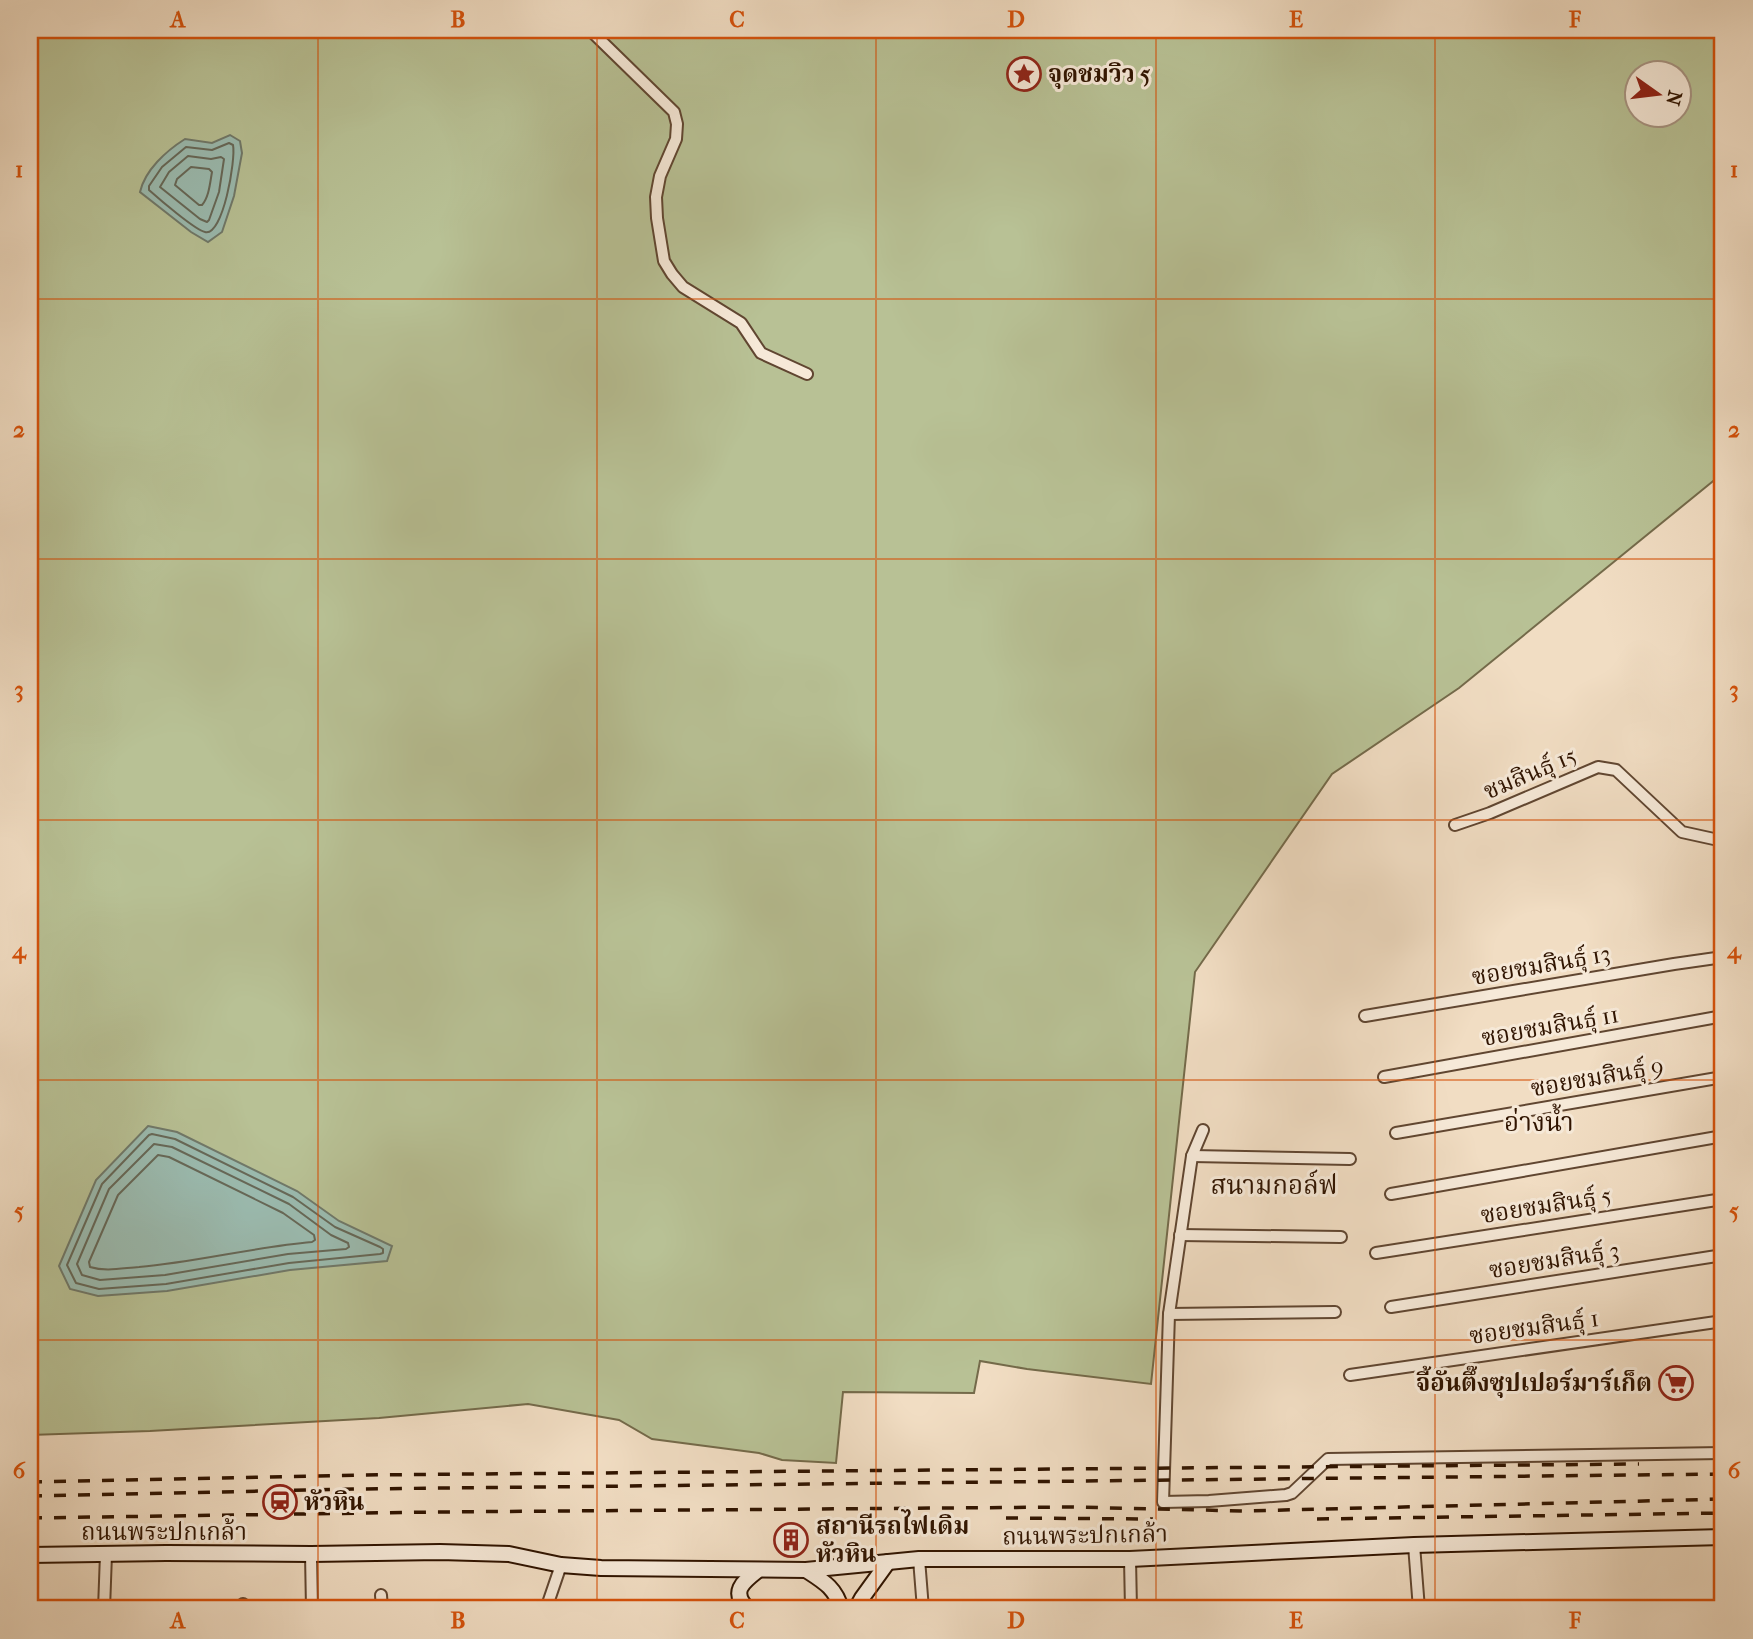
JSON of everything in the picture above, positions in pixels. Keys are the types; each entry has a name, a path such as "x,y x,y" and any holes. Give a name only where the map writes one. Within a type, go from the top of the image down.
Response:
{"street":[{"path":"590,30 674,112 677,124 676,139 660,176 656,197 664,261 672,274 683,287 741,323 761,353 807,374"},
{"name":"ชมสินธุ์ 15","path":"1455,825 1598,767 1616,770 1682,832 1723,841"},
{"name":"ซอยชมสินธุ์ 13","path":"1365,1016 1723,957"},
{"name":"ซอยชมสินธุ์ 11","path":"1384,1077 1723,1016"},
{"name":"ซอยชมสินธุ์ 9","path":"1396,1133 1723,1077"},
{"path":"1203,1130 1192,1156 1169,1314 1163,1502 1286,1495 1292,1493 1328,1459 1723,1453"},
{"path":"1391,1194 1723,1136"},
{"path":"1192,1156 1350,1158"},
{"name":"ซอยชมสินธุ์ 5","path":"1376,1253 1723,1199"},
{"path":"1181,1235 1341,1237"},
{"name":"ซอยชมสินธุ์ 3","path":"1391,1307 1723,1255"},
{"path":"1169,1314 1335,1312"},
{"name":"ซอยชมสินธุ์ 1","path":"1350,1375 1723,1321"},
{"name":"ถนนพระปกเกล้า","path":"30,1555 509,1553 561,1565 601,1568 758,1571 806,1570 919,1559 1130,1559 1414,1545 1723,1537"},
{"path":"1414,1545 1419,1609"},
{"path":"104,1609 106,1554"},
{"path":"311,1554 312,1609"},
{"path":"919,1559 923,1609"},
{"path":"1130,1559 1130,1609"},
{"path":"856,1609 888,1562"},
{"path":"547,1609 561,1565"},
{"path":"710,1569 729,1583 743,1604"},
{"path":"806,1570 828,1584 841,1609"},
{"path":"743,1604 741,1585 758,1571"},
{"path":"382,1595 382,1609"}],"green space":[{"path":"30,30 1723,30 1723,473 1459,688 1332,774 1195,972 1151,1384 980,1361 974,1393 843,1392 836,1463 782,1460 759,1453 652,1439 619,1420 528,1404 379,1418 30,1435"}],"water":[{"path":"230,135 240,141 242,153 234,196 222,232 208,242 140,192 146,176 157,162 185,139 212,143"},
{"path":"148,1126 177,1132 297,1191 339,1221 392,1246 387,1261 290,1270 167,1291 98,1296 70,1289 59,1266 96,1180"}],"railway":[{"path":"30,1482 360,1475 1639,1464"},
{"path":"30,1496 357,1489 1723,1474"},
{"path":"30,1518 1071,1507 1245,1511 1723,1499"},
{"path":"1317,1519 1723,1513"},
{"path":"1006,1518 1153,1519"}],"place":[{"name":"จุดชมวิว 5","path":"1024,74"},
{"name":"จี้อันตึ๊งซุปเปอร์มาร์เก็ต","path":"1676,1383"},
{"name":"หัวหิน","path":"280,1502"},
{"name":"สถานีรถไฟเดิม หัวหิน","path":"791,1540"}],"district":[{"name":"อ่างน้ำ","path":"1539,1122"},
{"name":"สนามกอล์ฟ","path":"1274,1185"}]}
